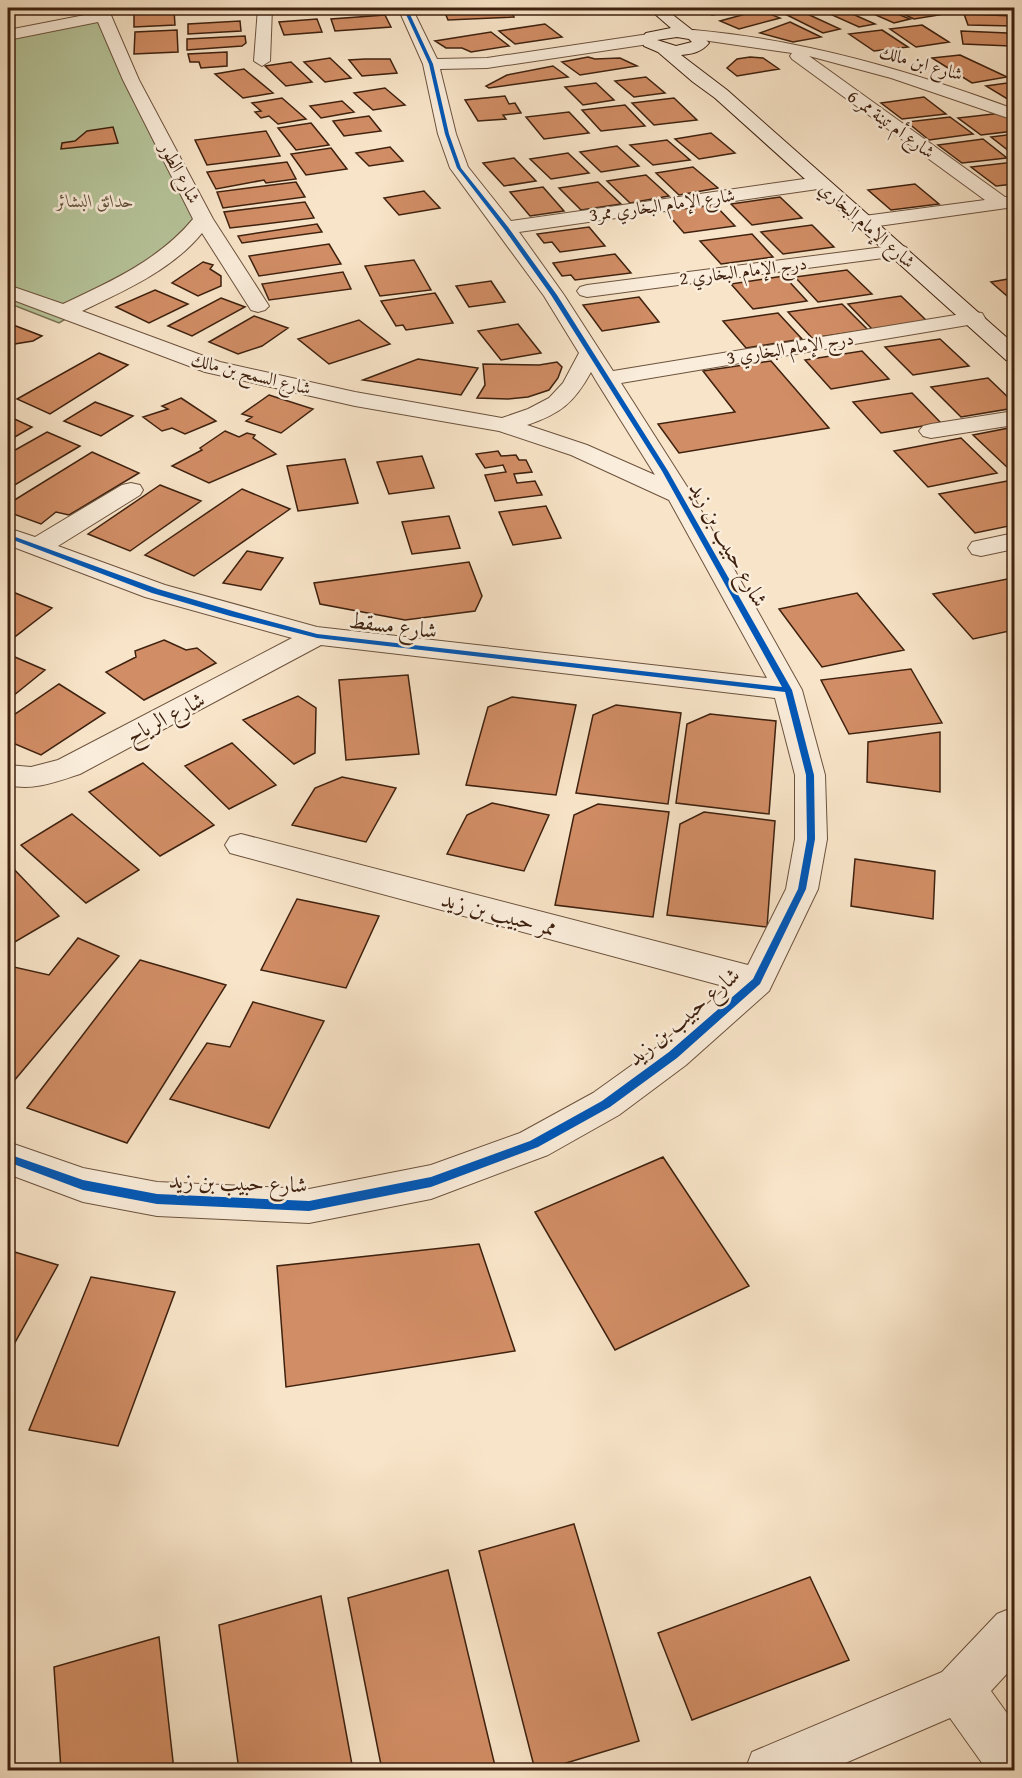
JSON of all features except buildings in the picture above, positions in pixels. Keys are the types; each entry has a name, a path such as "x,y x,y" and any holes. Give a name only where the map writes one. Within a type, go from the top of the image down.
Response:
{"street":[{"path":"8,35 102,11 145,8"},
{"path":"262,61 266,8"},
{"name":"شارع حبيب بن زيد","path":"8,1158 83,1185 157,1199 309,1206 431,1182 534,1144 606,1104 673,1055 757,981 802,889 812,839 810,775 788,690 681,496 554,295 459,168 447,134 444,80 405,8"},
{"path":"643,8 643,17 655,43"},
{"name":"شارع الإمام البخاري","path":"655,8 693,41 721,94"},
{"name":"شارع الطور","path":"64,312 130,279 169,253 194,233 203,219 131,80 102,11"},
{"name":"شارع ابن مالك","path":"488,63 589,48 693,41 786,49 925,83 1014,115"},
{"name":"شارع الإمام البخاري","path":"655,43 721,94 818,183 899,251 1014,355"},
{"name":"شارع أم تينة ممر 6","path":"786,49 1008,202"},
{"path":"444,80 488,63"},
{"path":"444,80 488,63"},
{"name":"شارع الإمام البخاري ممر3","path":"506,228 818,183"},
{"path":"864,222 1008,202"},
{"path":"203,219 258,306"},
{"name":"درج الإمام البخاري 2","path":"587,291 899,251"},
{"name":"شارع السمح بن مالك","path":"8,291 213,368 355,399 503,425 579,450 681,496"},
{"name":"درج الإمام البخاري 3","path":"606,379 974,318"},
{"name":"شارع السمح بن مالك","path":"503,425 541,413 564,399 574,385 590,353"},
{"path":"930,431 1014,418"},
{"path":"36,548 131,490"},
{"name":"شارع مسقط","path":"8,536 155,591 317,636 788,690"},
{"path":"981,548 1014,541"},
{"name":"شارع الرياح","path":"8,775 20,778 39,777 69,767 317,636"},
{"name":"ممر حبيب بن زيد","path":"241,845 757,981"},
{"path":"770,1770 959,1689 1014,1631"},
{"path":"959,1689 1014,1765"}],"green space":[{"name":"حدائق البشائر","path":"101,14 200,222 152,268 59,323 8,303 8,38"}],"cycle path":[{"path":"8,1158 83,1185 157,1199 309,1206 431,1182 534,1144 606,1104 673,1055 757,981 802,889 811,839 810,775 788,690 665,471 554,295 459,168 447,134 431,64 405,8"},
{"path":"8,536 155,591 317,636 788,690"}]}
